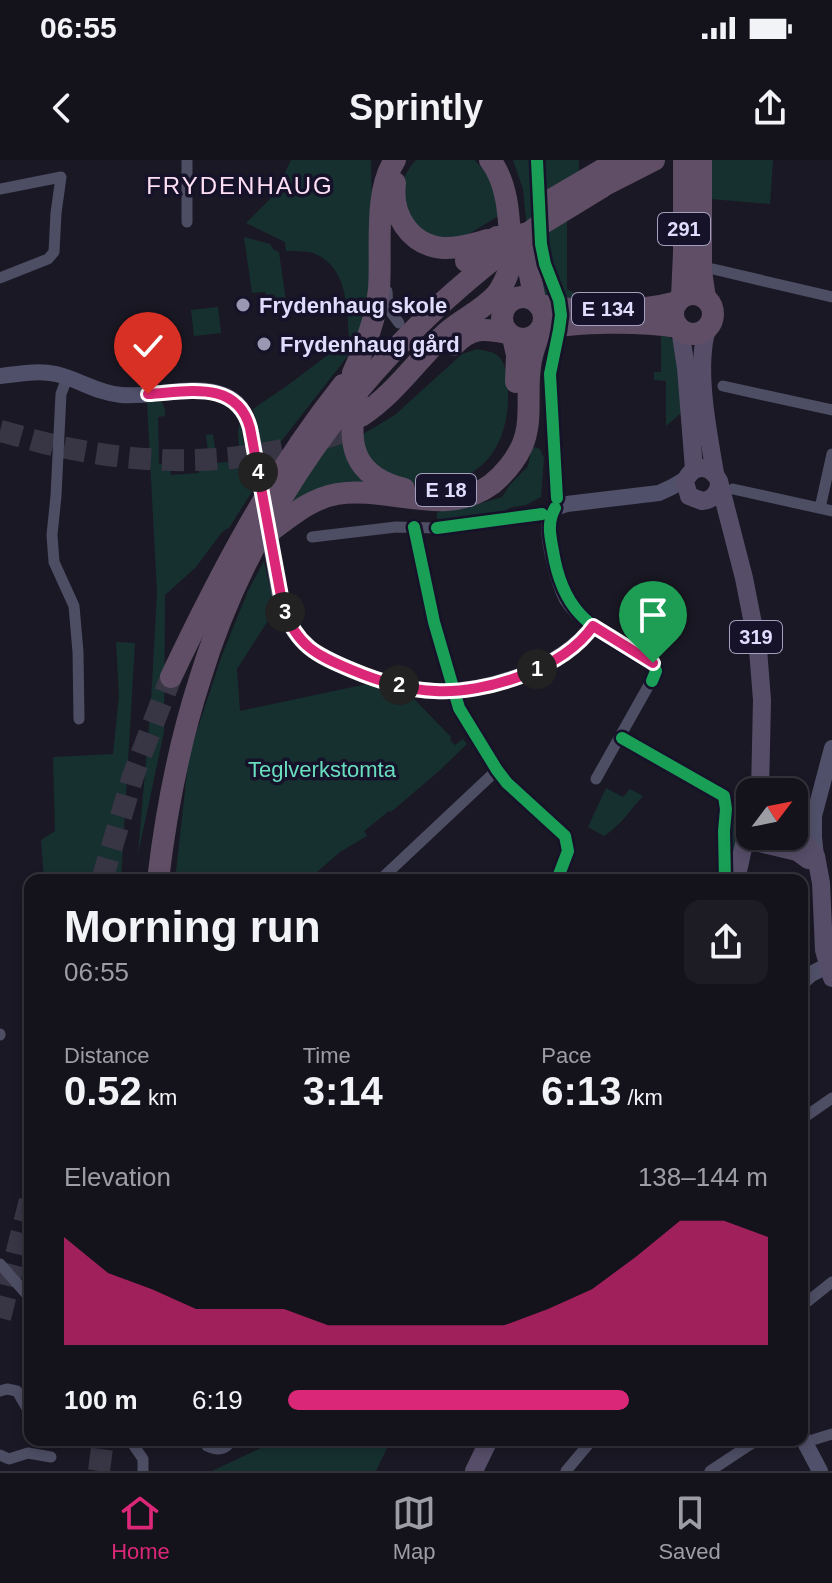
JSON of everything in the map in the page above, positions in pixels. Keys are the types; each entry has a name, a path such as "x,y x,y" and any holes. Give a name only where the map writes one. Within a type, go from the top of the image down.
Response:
{"highway":[{"name":"E 18","path":"395,160 381,205 379,288 356,382 351,437 356,456 364,468 376,478 394,486 421,491 462,486 492,468 510,443 515,422 517,355 510,335"},
{"path":"394,200 397,178 406,160"},
{"path":"490,160 503,183 507,210 514,278 502,324 510,335"},
{"path":"506,160 520,197 527,260 537,302"},
{"name":"E 18","path":"159,874 176,771 201,676 233,593 260,538 356,382 399,323 490,241 544,204 619,160"},
{"name":"E 18","path":"171,677 219,578 258,508 307,433 356,382 495,258 538,226 654,160"},
{"name":"291","path":"679,328 673,318 674,307 680,300 684,252 684,160"},
{"name":"291","path":"701,160 701,271 705,298 714,317 707,329"},
{"name":"E 18","path":"394,200 404,226 417,240 426,244 452,248 490,241"},
{"path":"468,319 498,293 512,262"},
{"path":"680,300 691,294 705,298"},
{"name":"E 134","path":"679,328 665,325 569,325 541,330 524,340 482,330 469,332 401,398 381,414 359,421 447,333 468,319 486,315 520,297 571,309 654,307 680,300"},
{"name":"E 134","path":"537,302 544,319 541,330"},
{"path":"679,328 693,335 707,329"},
{"name":"E 18","path":"260,538 301,508 327,496 357,493 447,501 475,494 492,484 508,470 523,444 528,419 530,364 541,330"},
{"path":"448,350 473,343 489,343 504,353 516,372"}],"main road":[{"name":"319","path":"679,328 685,358 690,474 685,487 689,496 717,515 723,525 743,596 755,682 753,778"},
{"name":"319","path":"707,329 702,355 707,422 758,649 762,700 760,778"},
{"path":"0,376 41,372 111,394 214,392 236,403 244,412 252,436 279,591 288,622 299,638 320,656 399,686 455,691 514,678 547,664 577,645 593,626 574,608 560,584 550,530 555,508 659,493 697,500 712,499 722,483 705,468 659,493"},
{"path":"808,831 832,748"},
{"path":"738,874 746,850"},
{"path":"748,874 750,850"},
{"path":"806,850 820,875 824,950 830,973 808,977"},
{"path":"474,1471 486,1446"},
{"path":"807,1446 820,1471"}],"street":[{"path":"187,160 187,222"},
{"path":"0,189 61,177 54,252 48,259 0,278"},
{"path":"394,200 387,302 399,323"},
{"path":"713,269 832,297"},
{"path":"67,378 61,394 52,535 54,562 74,606 79,719"},
{"path":"723,386 832,410"},
{"path":"722,483 826,510 832,454"},
{"path":"312,537 396,527 437,528"},
{"path":"414,527 434,622 463,714 497,770 515,791 562,833 567,842 567,855 559,874"},
{"path":"593,626 653,663 656,668 598,775"},
{"path":"386,874 497,770"},
{"path":"808,1115 832,1098"},
{"path":"0,1264 24,1291"},
{"path":"808,1301 832,1282"},
{"path":"0,1391 17,1391 24,1403"},
{"path":"808,1439 832,1434"},
{"path":"134,1446 143,1459 143,1471"},
{"path":"207,1446 216,1450 227,1446"},
{"path":"566,1471 587,1446"},
{"path":"710,1471 748,1446"},
{"path":"0,1455 9,1459 28,1453 51,1457"}],"green space":[{"path":"291,160 371,160 368,317 354,348 279,444 259,448 253,409 349,339 343,289 333,268 313,253 286,251 285,242 246,223 275,194"},
{"path":"416,160 474,160 489,178 500,215 459,240 443,241 414,227 403,204 401,187"},
{"path":"513,160 531,160 535,246 550,294 544,296 531,270 523,189"},
{"path":"539,160 579,160 579,176 567,179 567,289 579,298 562,305 543,250"},
{"path":"710,160 773,160 770,204 710,199"},
{"path":"244,237 270,244 279,252 286,301 267,303 265,292 252,293"},
{"path":"218,307 221,333 194,336 191,310"},
{"path":"661,332 676,344 681,413 666,426 666,381 654,380 654,372 661,372"},
{"path":"477,349 498,356 506,370 507,416 489,458 469,474 433,485 400,480 367,461 358,437 395,415 462,354"},
{"path":"147,402 162,402 165,410 165,416 158,417 159,464 169,464 171,475 199,473 199,463 209,461 206,435 213,434 215,463 240,461 240,423 253,490 229,528 222,532 196,567 165,595 164,732 138,854 157,592"},
{"path":"340,431 376,485 287,509 329,443"},
{"path":"534,447 540,449 544,458 541,497 501,513 440,523 437,513 442,510 502,497 528,466"},
{"name":"Teglverkstomta","path":"264,561 275,610 237,669 240,711 367,684 414,699 455,745 463,739 467,744 391,812 364,831 367,836 340,852 315,874 176,874 189,755 222,655"},
{"path":"116,642 135,643 121,874 44,874 41,840 55,831 53,757 113,754 119,695"},
{"path":"606,788 623,797 630,789 643,796 604,836 588,827"},
{"path":"726,805 736,811 736,850 730,874 718,874"},
{"path":"265,1446 388,1446 376,1471 212,1471"}],"tunnel":[{"path":"0,431 100,454 186,460 271,452 358,427"},
{"path":"104,874 133,776 171,677"},
{"path":"0,1318 24,1224"},
{"path":"99,1471 102,1446"}],"cycle path":[{"path":"537,160 541,244 561,315 550,374 557,498"},
{"path":"555,508 550,534 558,575 566,593 587,621 653,663 656,671 652,681"},
{"path":"437,528 542,514"},
{"path":"414,527 434,622 459,708 507,783 565,836 568,851 559,874"},
{"path":"622,738 724,796 725,874"}],"place":[{"name":"Frydenhaug skole","path":"243,305"},
{"name":"Frydenhaug gård","path":"264,344"}],"district":[{"name":"FRYDENHAUG","path":"240,186"}],"route":[{"path":"148,394 214,392 232,399 241,407 250,428 283,607 288,622 299,638 320,656 399,686 455,691 514,678 547,664 577,645 593,626 653,663"}]}
